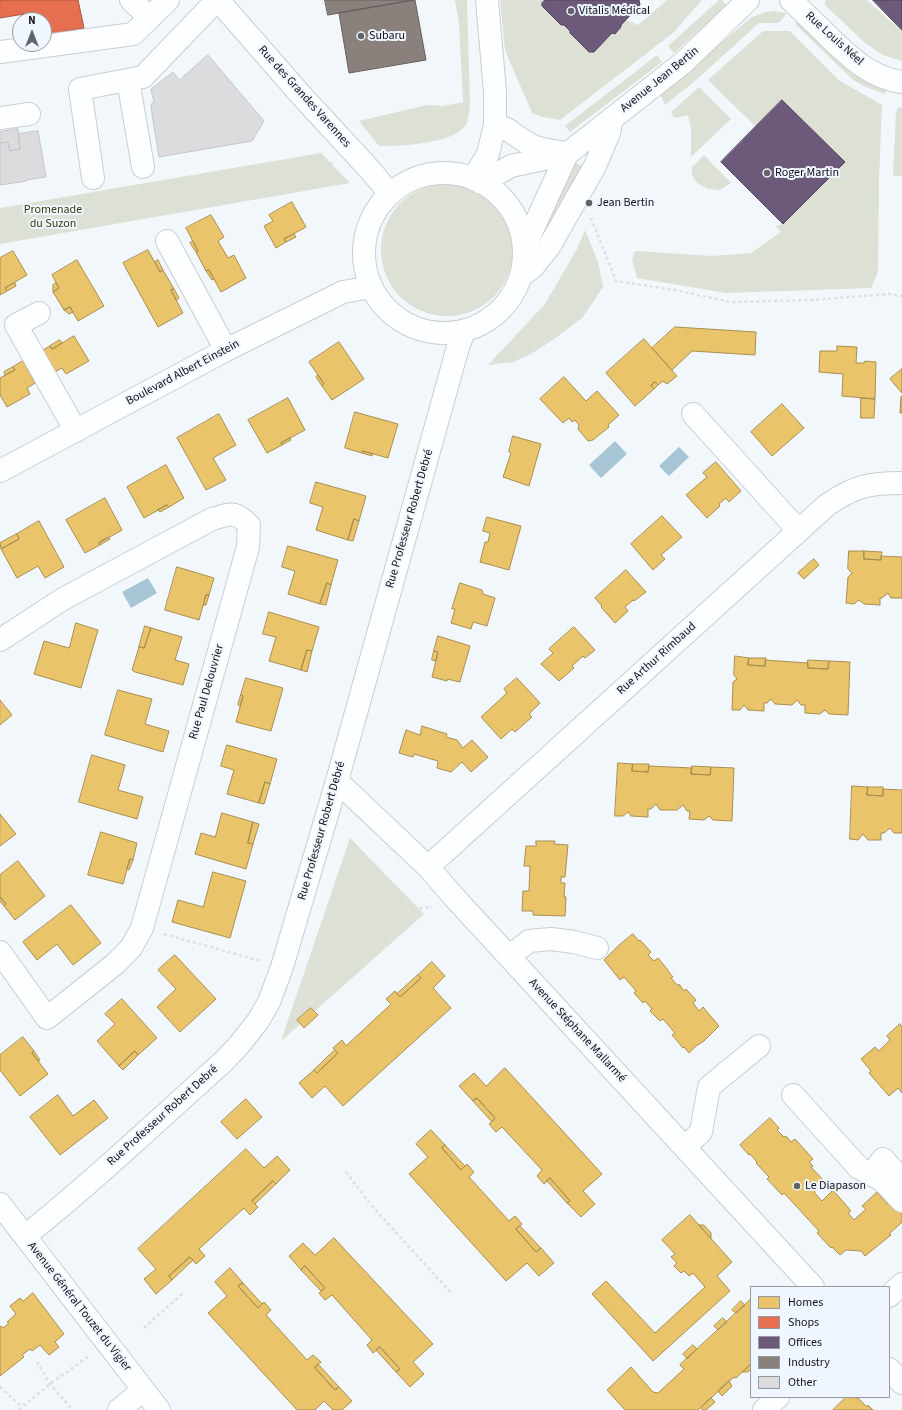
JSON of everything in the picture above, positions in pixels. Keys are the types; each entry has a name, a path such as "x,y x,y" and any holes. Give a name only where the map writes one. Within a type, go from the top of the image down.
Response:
{"street":[{"path":"131,0 150,18"},
{"path":"0,52 133,34 168,0"},
{"path":"93,178 80,89 143,77 218,0"},
{"name":"Rue des Grandes Varennes","path":"218,0 390,194"},
{"path":"477,181 488,154 495,125 496,92 487,0"},
{"name":"Avenue Jean Bertin","path":"524,246 567,154 684,62 748,0"},
{"name":"Rue Louis Néel","path":"791,0 857,62 882,77 902,82"},
{"path":"128,80 143,167"},
{"path":"0,118 29,114"},
{"path":"522,275 533,267 549,247 595,166 609,133 612,118"},
{"path":"495,125 506,127 525,142 539,149 567,154"},
{"name":"Avenue Jean Bertin","path":"477,181 511,166 567,154"},
{"path":"424,175 461,175 477,181 500,195 515,215 524,246 522,275 511,298 483,324 464,331 430,332 399,320 389,312 371,287 364,264 365,237 376,210 390,194 400,186 424,175"},
{"path":"167,242 226,350"},
{"name":"Boulevard Albert Einstein","path":"0,471 226,350 343,292 371,287"},
{"path":"38,313 8,329 76,431"},
{"name":"Rue Professeur Robert Debré","path":"25,1236 51,1216 224,1061 258,1021 269,1002 282,967 464,331"},
{"path":"693,414 798,530"},
{"name":"Rue Arthur Rimbaud","path":"428,867 827,505 843,494 860,487 882,483 902,483"},
{"name":"Rue Paul Delouvrier","path":"0,640 63,599 212,519 231,514 241,517 249,526 248,547 142,928 131,948 115,964 47,1018 0,952"},
{"name":"Avenue Stéphane Mallarmé","path":"336,780 428,867 509,957 813,1286"},
{"path":"509,957 529,941 551,939 574,942 597,948"},
{"path":"685,1147 701,1132 709,1087 759,1046"},
{"path":"793,1095 859,1168 882,1180 902,1201"},
{"path":"879,1164 883,1159 902,1180"},
{"name":"Avenue Général Touzet du Vigier","path":"2,1212 25,1236 159,1410"},
{"path":"890,1295 902,1284"},
{"path":"890,1370 902,1383"},
{"path":"119,1410 143,1390"},
{"path":"764,1410 777,1398"}],"path":[{"path":"0,223 48,220 98,213 167,193 360,159"},
{"path":"616,281 675,290 731,302 812,300 889,294 902,296"},
{"path":"142,928 282,967 314,972 323,970 349,955 367,927 377,920 414,908 439,908"},
{"path":"346,1172 363,1197 452,1294"},
{"path":"144,1328 183,1293"},
{"path":"19,1410 50,1384 89,1356"},
{"path":"37,1362 50,1384 71,1408"},
{"path":"0,1387 22,1407"}],"green space":[{"path":"455,0 467,0 470,105 469,116 465,126 459,132 438,140 425,143 379,146 359,121 427,105 443,106 463,102 459,23"},
{"path":"500,0 543,0 542,7 561,25 564,25 589,52 594,51 612,33 615,34 625,20 638,25 667,0 702,0 673,33 560,120 543,117 532,113 505,50"},
{"path":"719,0 722,0 727,6 674,53 668,46"},
{"path":"825,0 867,0 902,32 902,61 883,55 864,42 825,5"},
{"path":"774,11 787,13 779,23 759,23 695,81 665,105 660,94 752,17"},
{"path":"799,20 887,87 885,94 868,88 853,80 795,24"},
{"path":"763,31 790,31 840,81 882,105 879,180 878,272 871,288 726,293 637,278 632,259 635,251 712,256 751,253 781,232 776,226 783,224 845,162 782,100 756,127 708,80"},
{"path":"657,55 662,62 570,132 565,126"},
{"path":"699,87 731,119 691,157 691,129 688,115 674,118 671,112"},
{"path":"898,107 902,108 902,176 893,176 896,112"},
{"name":"Promenade du Suzon","path":"321,153 350,183 0,244 0,208"},
{"path":"704,155 731,183 720,190 708,189 697,183 692,176 692,167"},
{"path":"576,163 586,168 547,233 545,225 564,176"},
{"path":"447,184 472,189 484,195 498,208 508,225 513,250 508,275 502,287 489,301 472,311 447,316 422,311 410,305 396,292 386,275 381,250 386,225 392,213 405,199 422,189"},
{"path":"585,230 598,262 603,287 583,317 557,337 531,354 513,362 488,365 545,304 577,249"},
{"path":"350,838 424,914 281,1041"}],"water":[{"path":"615,441 627,454 601,478 589,465"},
{"path":"679,447 689,457 669,476 659,466"},
{"path":"148,578 157,593 131,608 122,592"}],"building: Homes":[{"path":"292,202 306,227 284,239 286,242 276,248 264,226 273,221 269,215"},
{"path":"211,215 224,237 218,241 228,258 234,255 246,278 221,292 209,270 206,271 186,228"},
{"path":"294,234 296,237 286,242 284,239"},
{"path":"193,241 198,251 196,252 190,243"},
{"path":"148,250 160,272 163,270 174,289 171,290 183,313 158,327 123,263"},
{"path":"13,251 27,275 5,288 7,291 0,295 0,258"},
{"path":"77,260 104,306 78,321 70,307 64,310 53,292 59,288 52,275"},
{"path":"158,260 163,270 160,272 155,262"},
{"path":"209,270 214,279 212,280 206,271"},
{"path":"15,283 16,286 7,291 5,288"},
{"path":"56,283 59,288 53,292 53,285"},
{"path":"174,289 179,298 176,300 171,290"},
{"path":"70,307 73,312 69,314 64,310"},
{"path":"675,327 756,332 755,355 692,351 672,370 652,348"},
{"path":"74,336 89,361 66,374 62,368 53,373 41,351 50,346 52,349"},
{"path":"644,339 677,376 667,384 663,381 658,385 655,382 651,386 654,389 635,406 606,373"},
{"path":"60,340 62,343 52,349 50,346"},
{"path":"339,342 364,379 332,400 322,386 324,384 309,362"},
{"path":"837,346 857,347 856,363 864,363 865,361 876,362 875,399 842,396 843,374 819,372 820,351 837,351"},
{"path":"23,361 35,383 27,388 30,394 7,407 0,395 0,378 15,370 13,367"},
{"path":"13,367 15,370 5,375 4,372"},
{"path":"902,369 902,393 890,379"},
{"path":"318,375 324,384 322,386 316,377"},
{"path":"564,377 586,401 597,391 619,415 608,425 609,427 593,440 588,441 578,429 579,425 575,420 572,422 569,418 563,423 540,399"},
{"path":"655,382 658,385 654,389 651,386"},
{"path":"902,396 902,413 900,413 901,397"},
{"path":"288,398 305,430 281,443 282,445 267,453 248,420"},
{"path":"861,398 875,399 874,418 861,418"},
{"path":"782,404 804,428 772,456 751,432"},
{"path":"355,412 398,424 388,458 345,448"},
{"path":"219,414 236,445 213,458 226,480 206,490 177,438"},
{"path":"513,436 541,444 529,486 503,477 511,453 509,452"},
{"path":"290,438 291,440 282,445 281,443"},
{"path":"363,451 373,454 372,456 362,453"},
{"path":"716,462 741,491 729,502 726,498 707,518 686,495 707,477 703,473"},
{"path":"166,465 184,498 169,507 167,505 144,518 127,487"},
{"path":"316,482 366,496 359,521 354,519 348,540 316,530 323,507 310,503"},
{"path":"105,498 122,530 85,553 66,520"},
{"path":"167,505 169,507 160,512 158,510"},
{"path":"662,516 682,537 661,555 665,559 653,570 631,544"},
{"path":"487,517 521,526 509,570 480,562 485,542 488,542 490,533 483,531"},
{"path":"354,519 359,521 353,541 348,540"},
{"path":"39,521 64,567 45,578 38,566 17,578 1,549 19,539 17,534"},
{"path":"17,534 19,539 1,549 0,543"},
{"path":"108,537 110,539 100,545 99,543"},
{"path":"288,546 338,560 331,585 327,583 320,604 288,594 295,571 282,567"},
{"path":"849,551 864,551 864,559 881,560 881,556 902,557 902,598 891,598 888,593 880,598 880,605 864,604 859,600 854,604 846,603 848,577 852,573 848,569"},
{"path":"864,551 882,552 881,560 864,559"},
{"path":"814,559 819,565 804,579 798,573"},
{"path":"177,567 214,578 209,595 206,595 199,620 165,610"},
{"path":"626,570 646,592 625,607 628,611 615,623 595,598"},
{"path":"327,583 331,585 326,605 320,604"},
{"path":"460,583 482,590 483,594 495,598 487,626 473,622 471,629 451,623 455,609 452,609"},
{"path":"206,595 209,595 206,605 204,605"},
{"path":"269,612 319,627 312,651 307,650 301,670 269,661 276,637 263,634"},
{"path":"76,623 98,630 81,688 34,674 44,641 69,648"},
{"path":"145,626 151,628 144,648 139,647"},
{"path":"574,627 595,650 585,658 583,656 572,666 574,668 559,681 541,664 553,653 549,649"},
{"path":"151,628 182,637 175,660 189,664 183,685 132,670 139,647 144,648"},
{"path":"438,636 470,646 460,682 447,679 447,681 432,677 438,652 434,651"},
{"path":"307,650 312,651 307,672 301,670"},
{"path":"434,651 438,652 436,661 432,660"},
{"path":"735,656 749,658 748,665 765,666 765,660 808,663 808,668 828,669 829,661 850,662 848,715 829,714 825,710 820,714 805,713 805,705 801,705 797,700 792,705 775,704 771,699 767,703 764,703 764,711 748,710 744,705 740,710 732,710 733,682 737,679 734,675"},
{"path":"749,658 766,658 765,666 748,665"},
{"path":"808,660 829,661 828,669 808,668"},
{"path":"246,678 283,688 271,731 236,722"},
{"path":"517,678 540,703 529,714 532,717 515,732 512,729 501,739 481,717 507,693 504,689"},
{"path":"118,690 152,699 145,724 169,731 163,752 105,735"},
{"path":"241,695 243,696 240,706 238,705"},
{"path":"0,700 12,715 0,725"},
{"path":"422,726 447,734 446,737 457,740 463,748 472,740 488,757 471,772 462,762 451,772 437,768 438,761 414,754 413,757 399,753 406,730 420,735"},
{"path":"227,745 277,759 270,784 265,782 259,803 227,794 234,770 221,766"},
{"path":"92,755 125,765 118,790 143,797 137,819 79,802"},
{"path":"618,763 633,764 632,771 648,772 649,766 692,768 691,774 710,775 711,767 734,768 732,821 713,820 709,816 704,820 689,819 690,811 687,811 683,805 677,810 660,810 656,804 651,809 648,809 648,817 631,816 628,812 623,816 615,816"},
{"path":"633,764 649,764 648,772 632,771"},
{"path":"692,766 711,767 710,775 691,774"},
{"path":"265,782 270,784 264,804 259,803"},
{"path":"852,786 868,787 867,795 883,796 883,789 902,790 902,833 894,833 890,828 884,833 881,833 881,840 868,840 863,834 858,840 850,839"},
{"path":"868,787 883,787 883,796 867,795"},
{"path":"222,813 253,822 248,843 253,844 246,869 195,854 201,833 215,837"},
{"path":"0,814 16,834 0,846"},
{"path":"253,822 259,824 253,844 248,843"},
{"path":"101,832 137,843 133,860 130,859 123,884 88,875"},
{"path":"536,841 555,841 554,844 568,845 565,877 561,877 561,883 565,883 565,916 533,915 533,911 522,911 523,891 529,891 530,866 524,866 526,846 536,846"},
{"path":"130,859 133,860 129,870 127,869"},
{"path":"18,861 45,896 15,920 4,906 6,904 0,897 0,875"},
{"path":"213,872 246,881 230,938 172,922 178,900 203,907"},
{"path":"0,897 6,904 4,906 0,901"},
{"path":"71,905 101,943 73,965 57,944 37,960 23,942"},
{"path":"633,934 651,952 648,955 654,961 658,958 678,986 679,984 684,991 686,989 696,1000 693,1003 699,1011 703,1007 719,1026 689,1053 672,1035 675,1033 663,1019 660,1021 650,1011 652,1009 645,1001 643,1003 634,993 636,991 624,977 620,980 604,960"},
{"path":"175,955 216,999 180,1032 157,1007 176,989 158,970"},
{"path":"432,962 445,976 433,988 451,1008 343,1106 325,1086 312,1098 299,1083 314,1070 317,1073 338,1053 333,1048 342,1040 346,1046 391,1004 386,999 395,991 400,997 421,978 418,975"},
{"path":"418,975 421,978 400,997 397,994"},
{"path":"122,999 157,1038 138,1055 135,1051 119,1066 97,1041 115,1024 105,1014"},
{"path":"311,1008 318,1015 304,1028 297,1020"},
{"path":"900,1024 902,1027 902,1093 898,1088 889,1096 869,1073 871,1071 861,1059 875,1047 879,1051 890,1040 887,1036"},
{"path":"23,1037 34,1051 32,1053 48,1074 20,1096 0,1070 0,1055"},
{"path":"335,1050 338,1053 317,1073 314,1070"},
{"path":"34,1051 40,1060 38,1061 32,1053"},
{"path":"135,1051 138,1055 123,1070 119,1066"},
{"path":"505,1068 602,1174 583,1191 595,1204 581,1217 567,1203 570,1201 550,1178 544,1184 537,1176 542,1170 502,1127 496,1132 489,1124 495,1118 477,1098 473,1101 459,1086 474,1073 486,1086"},
{"path":"58,1095 73,1116 94,1100 108,1118 60,1155 30,1117"},
{"path":"477,1098 495,1118 492,1122 473,1101"},
{"path":"246,1099 262,1117 237,1139 221,1122"},
{"name":"Le Diapason","path":"770,1118 779,1128 777,1130 784,1137 786,1136 791,1142 795,1139 813,1159 809,1162 813,1166 811,1167 825,1182 814,1192 822,1201 833,1190 851,1211 848,1213 854,1220 866,1209 862,1206 877,1192 887,1204 889,1201 902,1211 902,1222 889,1234 891,1235 865,1256 861,1251 846,1250 840,1255 832,1247 831,1248 817,1233 819,1231 784,1193 782,1195 767,1179 769,1177 750,1154 749,1155 740,1145"},
{"path":"431,1130 445,1145 442,1148 461,1170 467,1164 474,1172 469,1177 509,1221 515,1216 522,1224 516,1229 536,1252 541,1248 554,1263 539,1276 527,1263 506,1281 409,1174 428,1157 416,1144"},
{"path":"445,1145 465,1166 461,1170 442,1148"},
{"path":"246,1149 264,1168 277,1156 290,1170 276,1184 273,1181 252,1201 258,1207 250,1215 244,1208 199,1249 205,1256 196,1264 190,1257 169,1276 172,1280 156,1294 144,1279 156,1269 138,1249"},
{"path":"550,1178 570,1201 567,1203 547,1181"},
{"path":"273,1181 276,1184 255,1204 252,1201"},
{"path":"690,1215 732,1262 717,1276 730,1291 653,1361 592,1294 606,1281 655,1333 705,1287 693,1273 689,1276 684,1271 681,1273 674,1266 677,1263 671,1257 675,1254 662,1240"},
{"path":"699,1225 704,1225 711,1233 711,1238"},
{"path":"520,1226 541,1248 536,1252 516,1229"},
{"path":"334,1238 433,1344 413,1362 424,1374 410,1387 396,1372 400,1369 380,1347 373,1353 367,1345 372,1340 332,1295 325,1300 319,1293 325,1288 305,1266 301,1270 289,1256 303,1243 315,1255"},
{"path":"190,1257 193,1260 172,1280 169,1276"},
{"path":"305,1266 325,1288 321,1291 301,1270"},
{"path":"230,1268 243,1283 238,1286 258,1308 264,1302 271,1310 266,1315 307,1360 313,1355 321,1362 315,1368 335,1390 339,1387 352,1401 342,1410 333,1410 324,1401 315,1410 297,1410 208,1313 227,1296 215,1282"},
{"path":"243,1283 262,1304 258,1308 238,1286"},
{"path":"33,1293 64,1334 55,1342 59,1347 49,1355 40,1345 32,1351 30,1349 22,1355 24,1357 0,1376 0,1327 1,1326 3,1328 16,1314 10,1306 20,1298 23,1301"},
{"path":"750,1300 750,1365 736,1378 734,1377 698,1410 625,1410 607,1390 631,1367 653,1392 658,1393 684,1369 680,1365"},
{"path":"741,1301 745,1305 736,1313 732,1310"},
{"path":"723,1318 727,1322 718,1330 714,1326"},
{"path":"693,1345 697,1349 687,1359 683,1354"},
{"path":"380,1347 400,1369 396,1372 376,1350"},
{"path":"318,1364 339,1387 335,1390 315,1368"},
{"path":"750,1365 750,1370 748,1372 743,1372"},
{"path":"729,1381 732,1386 722,1396 718,1391"},
{"path":"711,1398 715,1402 706,1410 703,1410 701,1408"},
{"path":"845,1398 858,1398 867,1407 868,1405 873,1410 833,1410"}],"building: Shops":[{"path":"0,0 78,0 84,28 52,34 52,12 12,12 12,16 0,18"}],"building: Offices":[{"path":"545,0 639,0 640,5 621,25 615,34 612,33 594,52 589,52 564,25 561,25 542,6 542,3"},
{"path":"873,0 902,0 902,30"},
{"path":"782,100 845,162 783,224 721,162"}],"building: Industry":[{"path":"325,0 415,0 328,15"},
{"path":"415,0 426,60 349,73 339,13"}],"building: Other":[{"path":"208,55 264,121 252,141 159,157 152,114 151,104 154,103 151,89 173,72 179,80"},
{"path":"18,129 20,149 10,151 8,142 0,143 0,132"},
{"path":"38,131 46,177 0,185 0,143 8,142 10,151 20,149 18,134"}],"place":[{"name":"Vitalis Médical","path":"571,11"},
{"name":"Subaru","path":"361,36"},
{"name":"Roger Martin","path":"767,173"},
{"name":"Jean Bertin","path":"589,203"},
{"name":"Le Diapason","path":"797,1186"}]}
